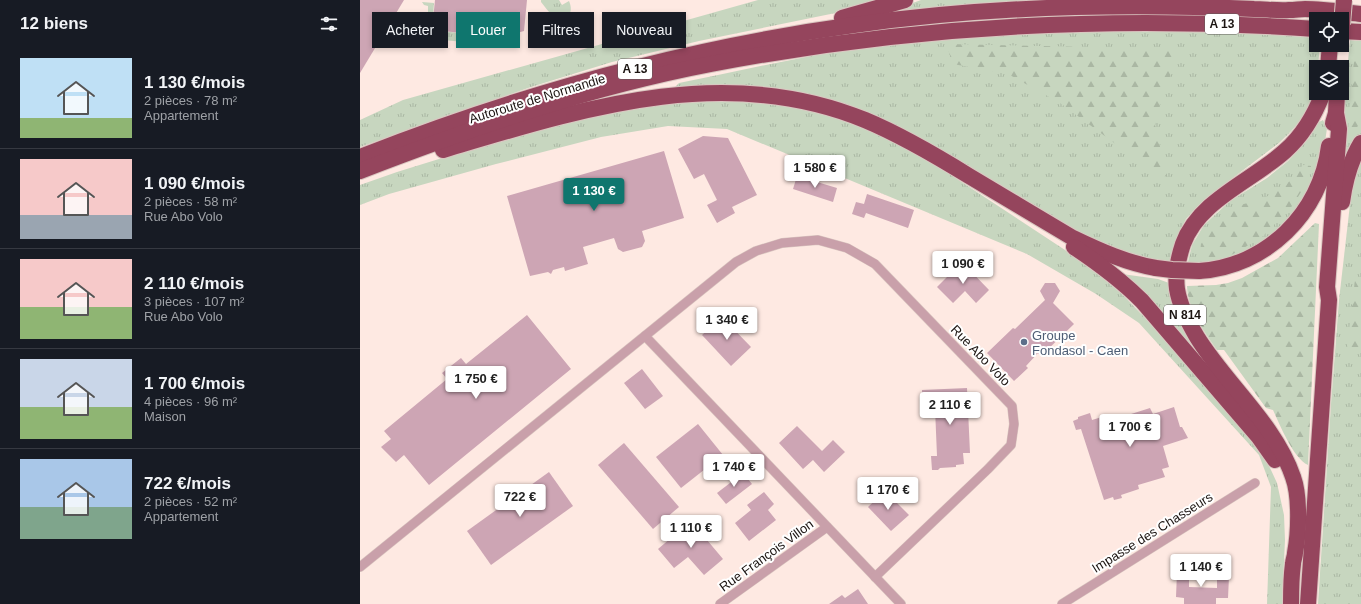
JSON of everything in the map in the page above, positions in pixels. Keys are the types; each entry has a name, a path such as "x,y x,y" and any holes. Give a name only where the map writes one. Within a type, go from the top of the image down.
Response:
{"highway":[{"path":"812,32 829,21 863,13 905,0"},
{"path":"1271,0 1287,2 1305,9 1361,14"},
{"path":"1332,12 1333,0"},
{"path":"1343,12 1344,0"},
{"name":"A 13","path":"812,32 854,25 922,17 1042,8 1195,6 1287,10 1305,9"},
{"name":"A 13","path":"360,171 453,136 582,96 647,79 711,64 880,38 1068,24 1213,24 1309,29"},
{"path":"1349,31 1361,32"},
{"name":"Autoroute de Normandie","path":"360,157 461,121 581,84 651,65 720,49 812,32"},
{"path":"360,176 491,136 596,108 656,96 701,92 754,94 788,98 817,104 835,109 874,124 908,140 1073,238 1098,250 1137,264 1156,268 1199,271 1216,270 1246,260 1262,251 1275,242 1297,221 1310,202 1321,179 1329,150 1336,113"},
{"name":"N 814","path":"1291,604 1297,503 1295,484 1290,468 1278,444 1210,356 1187,320 1178,296 1177,269 1184,243 1197,219 1217,201 1285,151 1310,121 1320,100"},
{"path":"1329,300 1327,288 1338,129 1336,113 1337,100"},
{"path":"1308,604 1329,300 1333,287 1336,248 1346,182 1353,158 1361,143"},
{"path":"1032,214 1052,233 1103,267 1136,295 1266,447 1276,462 1284,483 1289,504 1292,528 1291,552 1293,563"}],"street":[{"name":"Rue Abo Volo","path":"360,567 736,262 756,251 782,242 818,240 848,248 875,264 1012,406 1014,424 1011,446 875,577"},
{"path":"645,336 902,604"},
{"name":"Impasse des Chasseurs","path":"1062,604 1255,483"},
{"name":"Rue François Villon","path":"720,604 827,527"}],"green space":[{"path":"541,0 559,0 562,5 569,1 571,6 570,12 550,12"},
{"path":"758,0 884,0 855,9 686,44 686,20"},
{"path":"921,0 1041,0 948,6 891,13 891,11"},
{"path":"422,2 434,3 433,12 428,12 428,6 424,5"},
{"path":"1127,29 1257,33 1309,37 1309,52 1319,52 1319,60 1309,60 1309,100 1313,100 1302,119 1279,143 1205,199 1186,219 1179,233 1169,264 1150,262 1101,245 873,118 673,89 679,83 791,60 876,45 1044,33"},
{"path":"448,32 456,33 456,41 448,40"},
{"path":"1350,40 1361,41 1361,135 1350,149 1347,156 1344,156 1342,154 1344,100 1349,100"},
{"path":"602,44 602,48 670,48 612,62 531,87 360,147 360,120 403,100 588,48 594,48 594,46"},
{"path":"946,44 1181,49 1161,99 1155,126 1167,176 1157,178 1132,156 1060,103 1008,74 953,64"},
{"path":"1355,51 1361,52 1361,123 1348,136 1350,101"},
{"path":"741,100 789,106 824,114 863,126 919,154 1065,250 1122,294 1146,319 1263,454 1277,483 1284,515 1285,540 1282,604 1267,604 1271,487 1259,455 1139,323 1096,294 1027,254 727,129 668,126 601,137 389,194 360,205 360,185 497,141 618,110 666,102"},
{"path":"1323,120 1327,128 1317,179 1300,212 1274,236 1235,261 1187,266 1192,245 1204,225 1230,201 1267,178 1288,161 1309,138 1317,123"},
{"path":"1361,160 1361,604 1318,604 1339,300 1352,187"},
{"path":"1303,165 1311,166 1309,179 1293,205 1261,238 1226,258 1199,262 1201,244 1215,224 1240,205 1263,199 1286,185"},
{"path":"1315,223 1319,224 1308,465 1297,456 1283,432 1273,410 1266,408 1224,350 1217,350 1207,336 1190,304 1187,286 1216,285 1242,278 1278,258"},
{"path":"1122,274 1158,279 1169,283 1237,400"},
{"path":"1355,279 1361,282 1360,352 1347,351"}],"building":[{"path":"360,0 404,0 397,12 372,12 372,48 375,48 360,73"},
{"path":"435,0 527,0 524,31 520,32 520,12 456,12 456,32 448,32 448,12 434,12"},
{"path":"703,136 728,138 757,195 732,207 735,213 717,223 707,205 717,200 704,174 694,179 678,149"},
{"path":"664,151 684,218 642,231 645,241 642,247 623,252 618,249 614,238 583,247 588,264 565,271 564,267 553,270 551,274 548,272 530,276 507,196"},
{"path":"797,176 837,188 833,202 793,189"},
{"path":"867,194 914,210 908,228 866,213 864,218 852,214 856,202 864,204"},
{"path":"962,262 989,290 976,303 965,291 953,303 937,287"},
{"name":"Groupe Fondasol - Caen","path":"1045,283 1055,283 1060,291 1053,303 1074,324 1041,356 1038,353 1026,366 1028,368 1014,381 987,353 1045,300 1040,291"},
{"path":"527,315 571,369 429,485 404,455 396,462 381,447 391,439 384,431 447,379 442,373 461,358 466,364"},
{"path":"722,317 751,347 731,366 702,335"},
{"path":"642,369 663,396 645,409 624,383"},
{"path":"967,388 970,453 963,453 964,464 956,465 956,467 932,470 931,456 937,456 935,408 922,399 922,390"},
{"path":"1174,407 1180,427 1182,427 1188,438 1163,446 1169,467 1162,469 1165,477 1138,485 1139,489 1121,495 1122,498 1114,500 1113,497 1104,500 1081,429 1076,430 1073,421 1078,419 1078,417 1090,413 1092,420 1105,416 1106,422 1150,408 1153,414"},
{"path":"698,424 723,455 681,488 656,457"},
{"path":"797,426 822,451 833,440 845,452 824,472 813,460 803,469 779,443"},
{"path":"624,443 679,507 653,529 598,465"},
{"path":"549,472 573,506 491,565 467,531"},
{"path":"743,473 752,484 726,504 717,493"},
{"path":"885,491 909,515 891,531 868,507"},
{"path":"764,492 774,504 768,510 776,520 749,541 735,523 751,510 747,505"},
{"path":"691,521 723,559 704,575 688,557 674,568 658,549"},
{"path":"1189,563 1189,587 1217,588 1217,568 1226,571 1229,577 1228,598 1216,598 1216,604 1184,604 1184,598 1176,597 1177,572 1181,567"},
{"path":"858,589 868,604 829,604 842,595 845,598"}],"place":[{"name":"Groupe Fondasol - Caen","path":"1024,342"}]}
